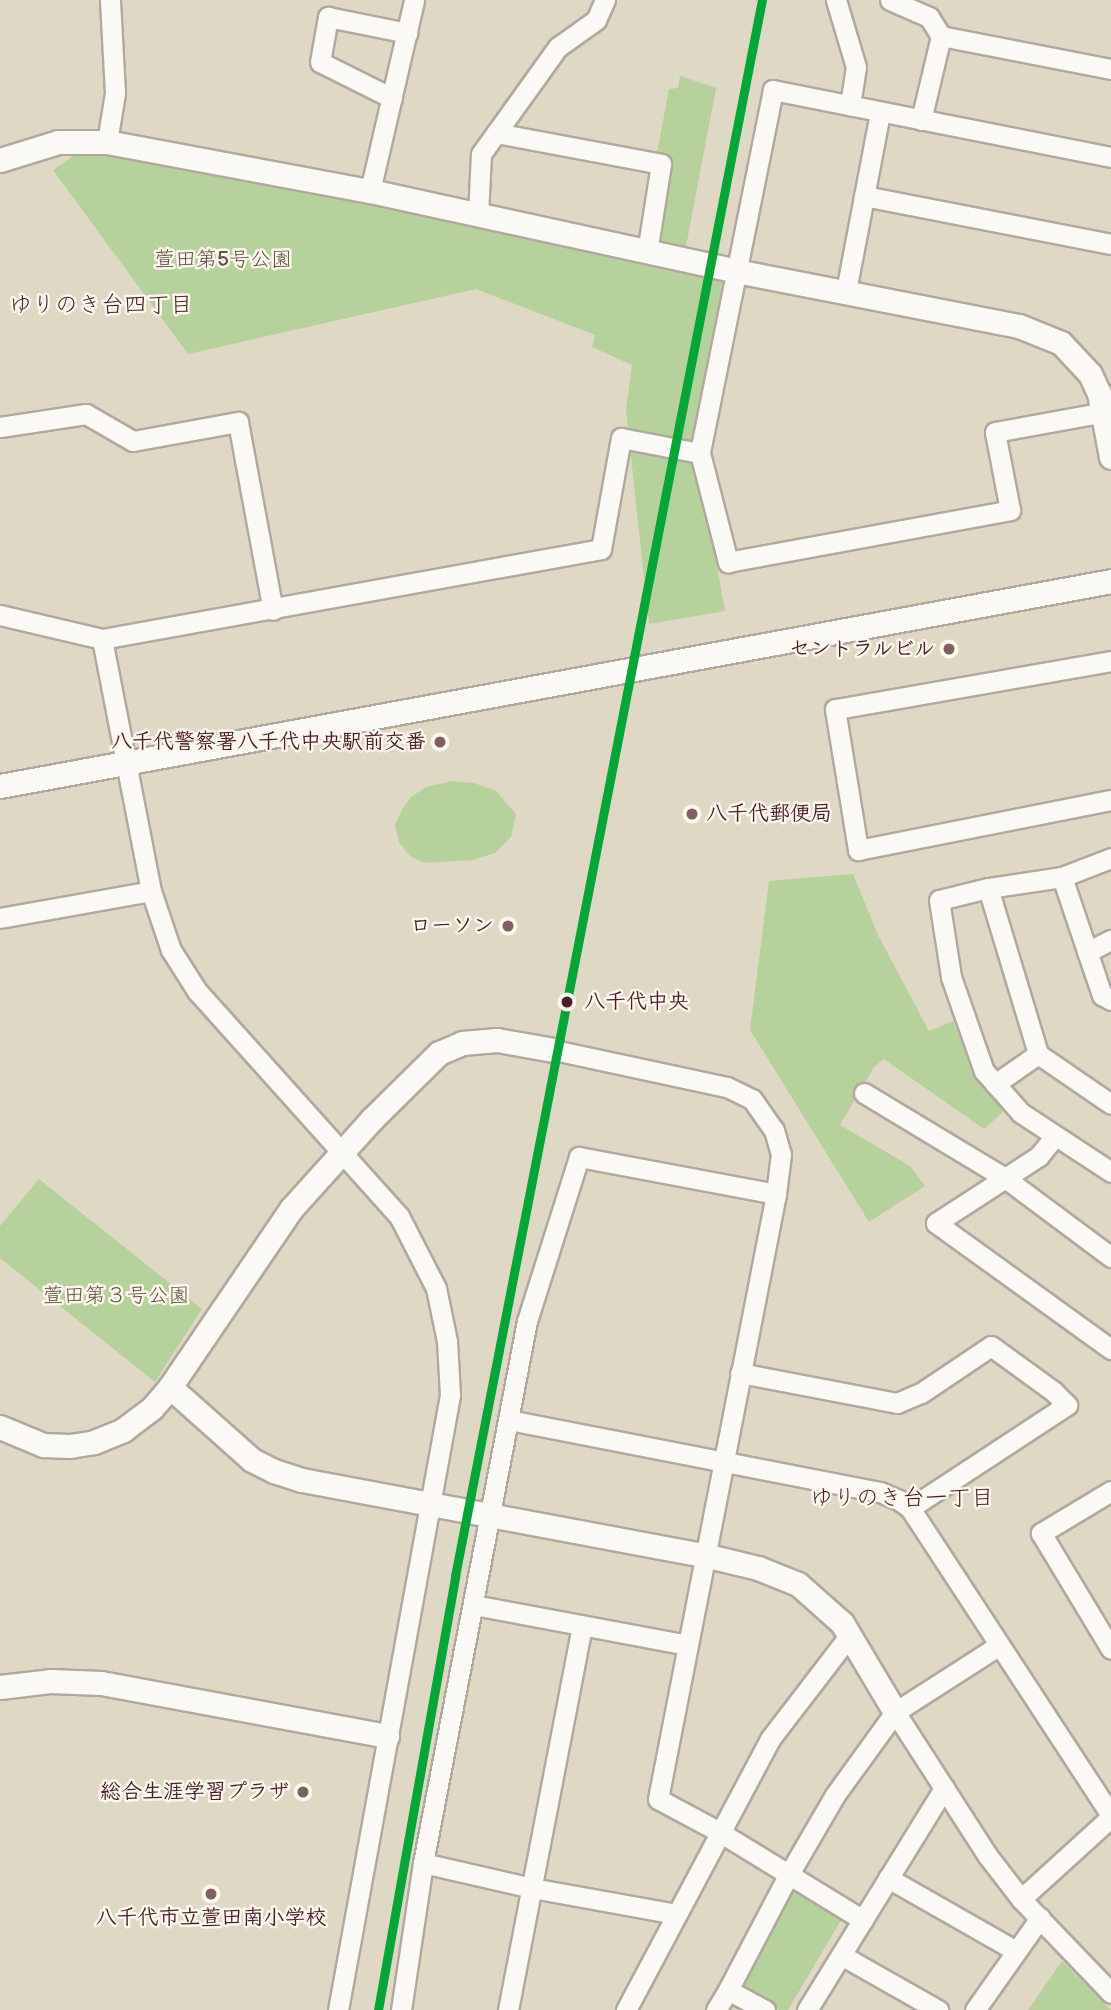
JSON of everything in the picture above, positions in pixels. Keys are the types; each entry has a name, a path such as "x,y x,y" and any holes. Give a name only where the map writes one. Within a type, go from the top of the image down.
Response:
{"street":[{"path":"107,142 115,93 110,0"},
{"path":"370,191 414,0"},
{"path":"478,215 481,154 558,47 596,20 605,0"},
{"path":"835,0 856,67 850,106"},
{"path":"890,0 929,17 941,36 921,120"},
{"path":"391,98 320,62 328,16 407,33"},
{"path":"941,36 1111,69"},
{"path":"1107,412 995,432 1010,510 728,562 700,453 774,90 1111,157"},
{"path":"846,291 880,112"},
{"path":"496,133 661,164 647,252"},
{"path":"0,160 58,142 107,142 370,191 736,271 1019,326 1061,343 1078,358 1100,393 1107,412 1111,457"},
{"path":"864,196 1111,244"},
{"path":"0,426 86,414 133,441 238,422 273,610"},
{"path":"0,615 102,639 601,549 621,438 700,453"},
{"path":"0,786 1111,581"},
{"path":"102,639 151,891 171,950 197,991 398,1216 436,1287 447,1341 450,1395 338,2010"},
{"path":"1111,661 835,709 858,850 1111,800"},
{"path":"1111,858 1062,877 988,888 939,900 951,977 984,1071 1021,1114 1111,1172"},
{"path":"1062,877 1102,995 1111,1000"},
{"path":"988,888 1038,1054 1111,1104"},
{"path":"0,918 151,891"},
{"path":"1087,952 1111,940"},
{"path":"0,1427 43,1445 70,1446 94,1441 123,1430 152,1408 170,1387 291,1209 371,1120 439,1053 461,1044 497,1040 554,1050 741,1092 762,1110 774,1130 781,1154 776,1194 658,1799 863,1920"},
{"path":"995,1084 1038,1054"},
{"path":"864,1093 1005,1178 1111,1257"},
{"path":"1055,1136 1039,1156 936,1223 1111,1349"},
{"path":"401,2010 423,1863 527,1321 579,1157 776,1194"},
{"path":"740,1373 897,1403 920,1393 991,1346 1053,1391 1067,1405 910,1508"},
{"path":"170,1387 252,1460 274,1471 429,1504 704,1555 758,1568 798,1584 842,1623 895,1712 987,1855 1021,1899 1111,1993"},
{"path":"509,1420 880,1492 910,1508 1111,1816 1021,1899"},
{"path":"1111,1491 1041,1533 1111,1649"},
{"path":"474,1605 687,1646"},
{"path":"508,2010 582,1626"},
{"path":"626,2010 718,1832 771,1739 849,1636"},
{"path":"716,2010 835,1795 895,1712 998,1646"},
{"path":"0,1687 50,1681 101,1683 387,1736"},
{"path":"807,2010 944,1788"},
{"path":"423,1863 532,1888 676,1914"},
{"path":"888,1878 1016,1951"},
{"path":"975,2010 1040,1918"},
{"path":"841,1955 938,2010"},
{"path":"728,1990 765,2010"}],"green space":[{"path":"680,76 716,88 684,257 651,250 656,158 669,89 678,88"},
{"name":"萱田第5号公園","path":"85,148 685,260 731,275 693,434 725,611 649,624 626,410 632,365 592,347 595,335 476,289 188,354 53,170"},
{"path":"452,781 474,783 496,791 516,814 511,837 495,853 472,860 425,863 410,856 399,842 395,825 411,797 426,787"},
{"path":"853,874 878,935 929,1031 953,1021 971,1068 1005,1110 984,1129 884,1059 874,1067 840,1125 910,1166 925,1186 869,1222 750,1030 769,881"},
{"name":"萱田第３号公園","path":"39,1179 202,1309 155,1382 0,1258 0,1226"},
{"path":"796,1883 844,1915 788,2010 779,2010 742,1990 739,1983 787,1887"},
{"path":"1062,1961 1111,2010 1028,2010"}],"transit line":[{"path":"378,2010 455,1576 762,0"}],"place":[{"name":"セントラルビル","path":"949,649"},
{"name":"八千代警察署八千代中央駅前交番","path":"440,742"},
{"name":"八千代郵便局","path":"692,814"},
{"name":"ローソン","path":"508,926"},
{"name":"八千代中央","path":"567,1002"},
{"name":"総合生涯学習プラザ","path":"303,1792"},
{"name":"八千代市立萱田南小学校","path":"211,1894"}],"district":[{"name":"ゆりのき台四丁目","path":"101,305"},
{"name":"ゆりのき台一丁目","path":"902,1498"}]}
